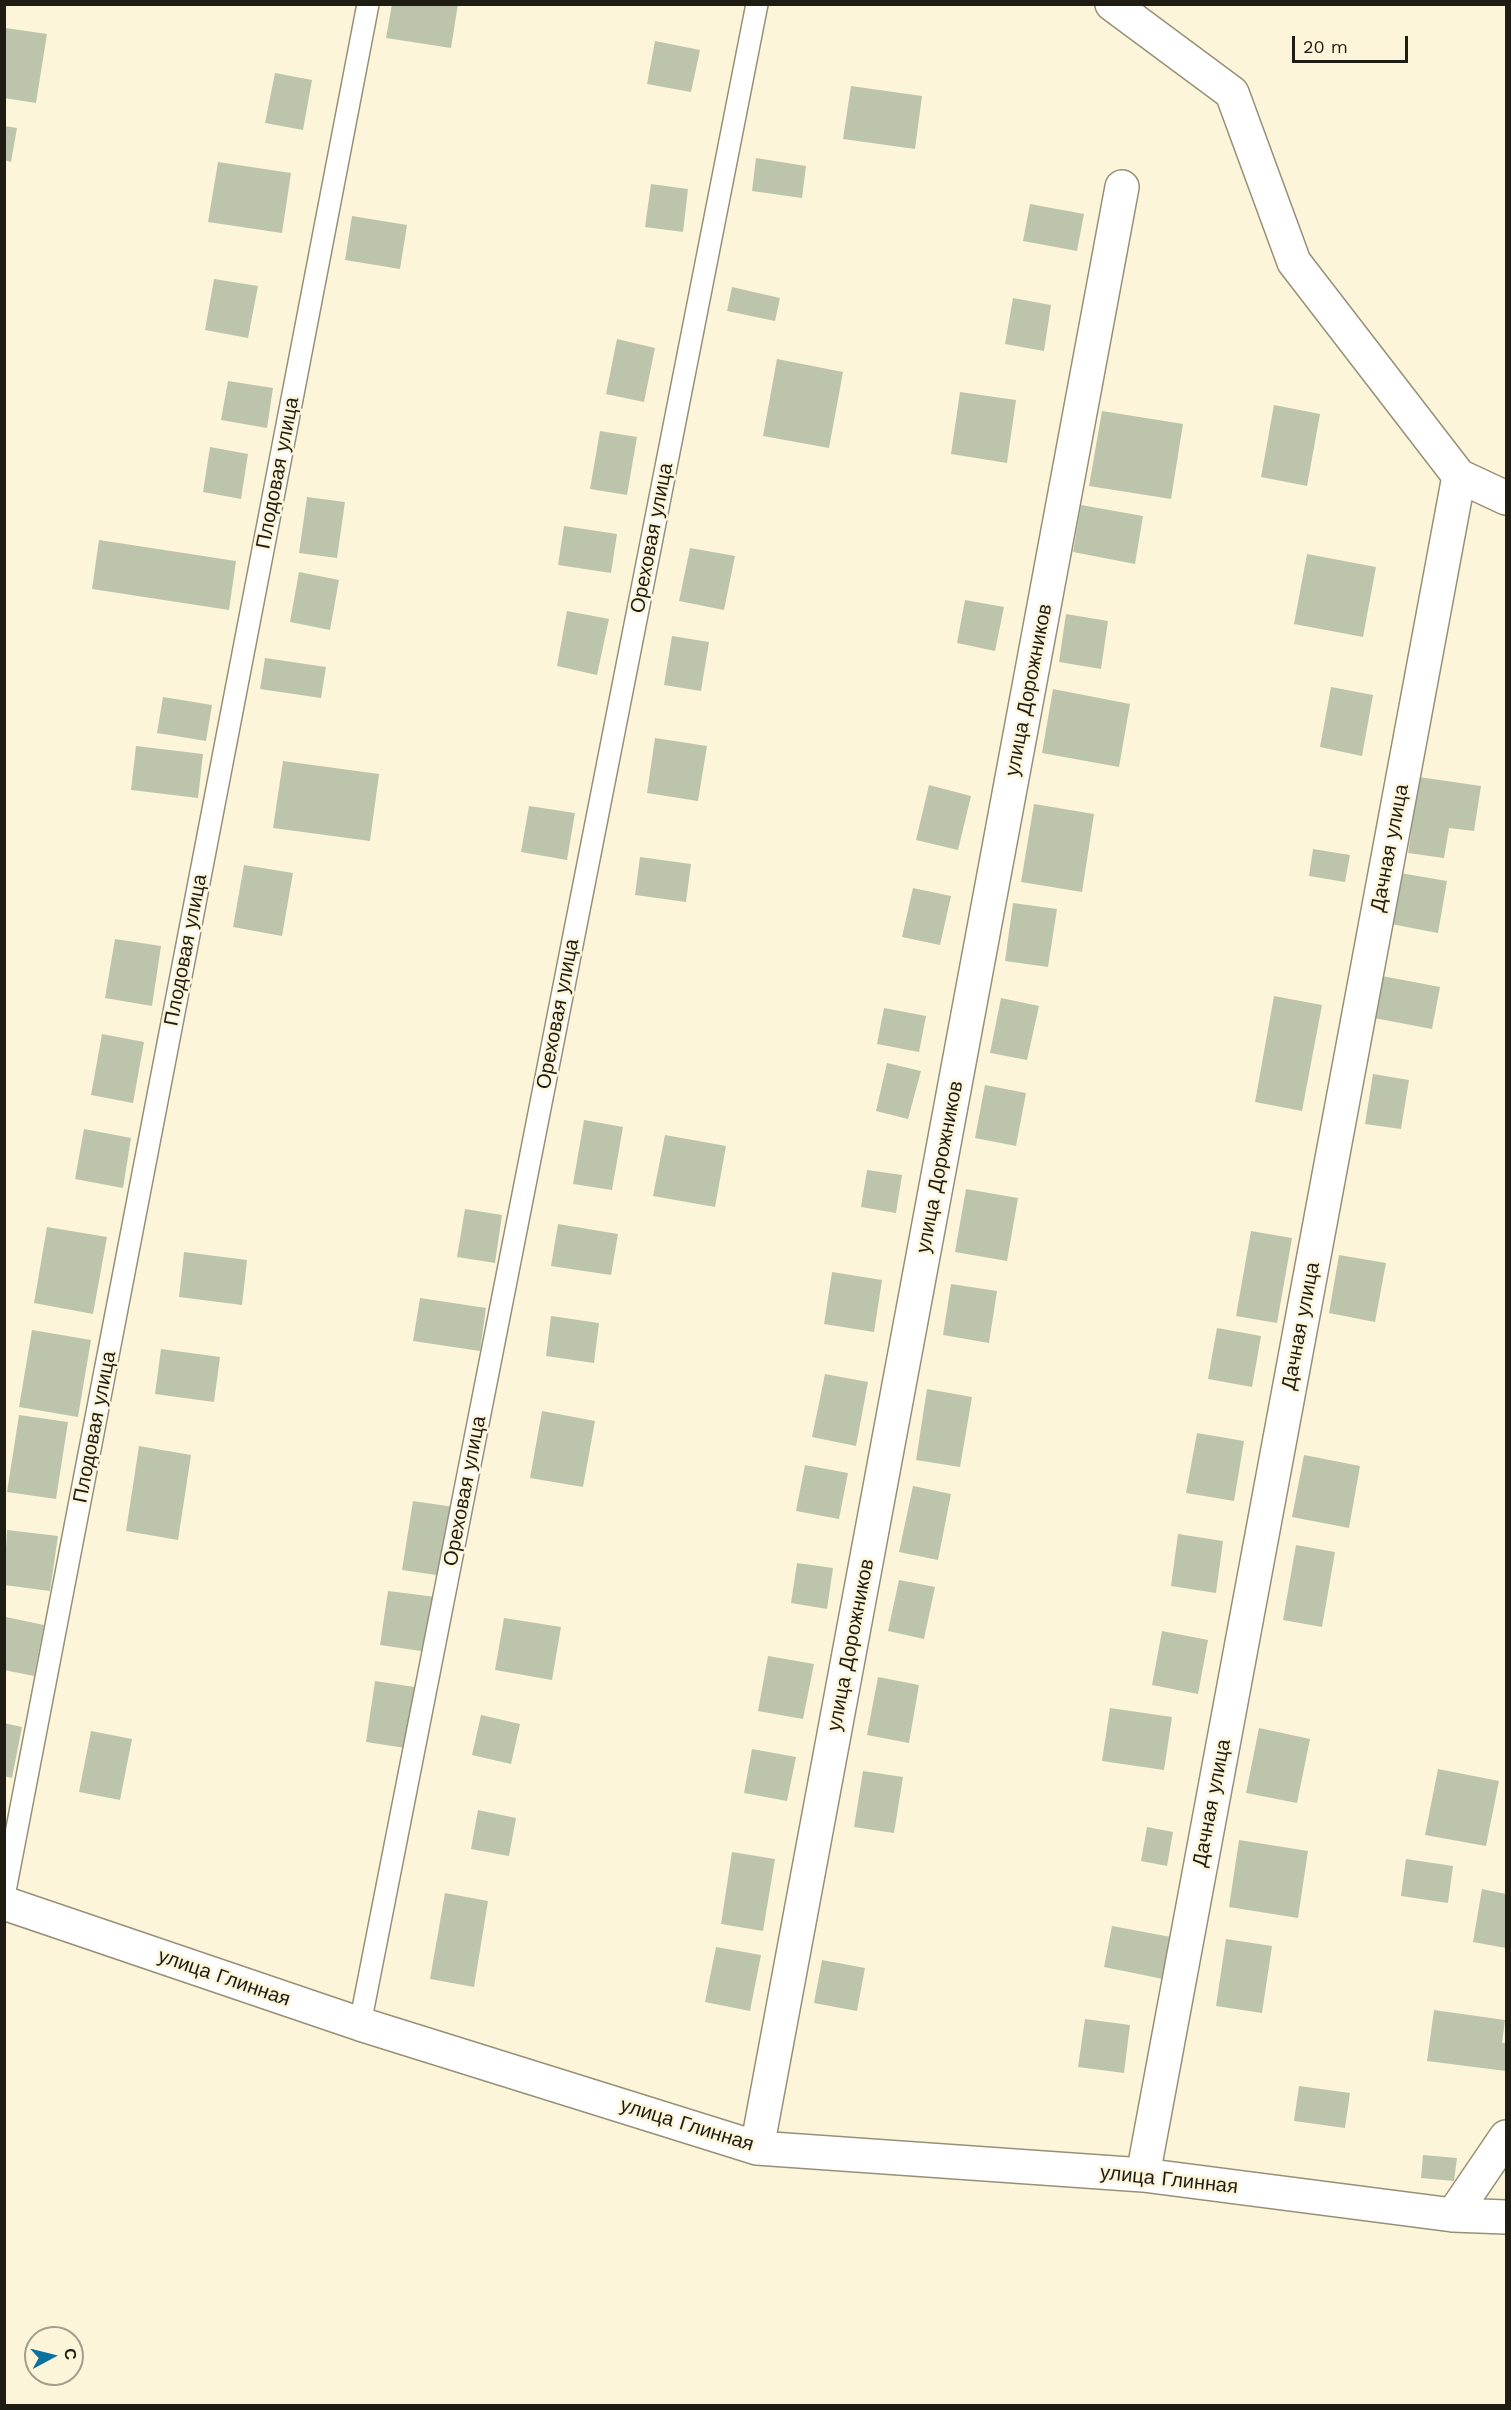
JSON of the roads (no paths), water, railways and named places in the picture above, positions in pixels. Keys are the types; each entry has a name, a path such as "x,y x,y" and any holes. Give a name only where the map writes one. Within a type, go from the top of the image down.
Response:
{"street":[{"path":"1112,4 1232,93 1294,262 1459,476 1506,498"},
{"name":"улица Дорожников","path":"757,2148 1122,187"},
{"name":"Дачная улица","path":"1143,2175 1459,476"},
{"name":"улица Глинная","path":"4,1903 360,2025 757,2148 1143,2175 1453,2215 1506,2217"},
{"path":"1453,2215 1506,2137"}],"lane":[{"name":"Плодовая улица","path":"4,1896 368,4"},
{"name":"Ореховая улица","path":"360,2025 756,4"}]}
